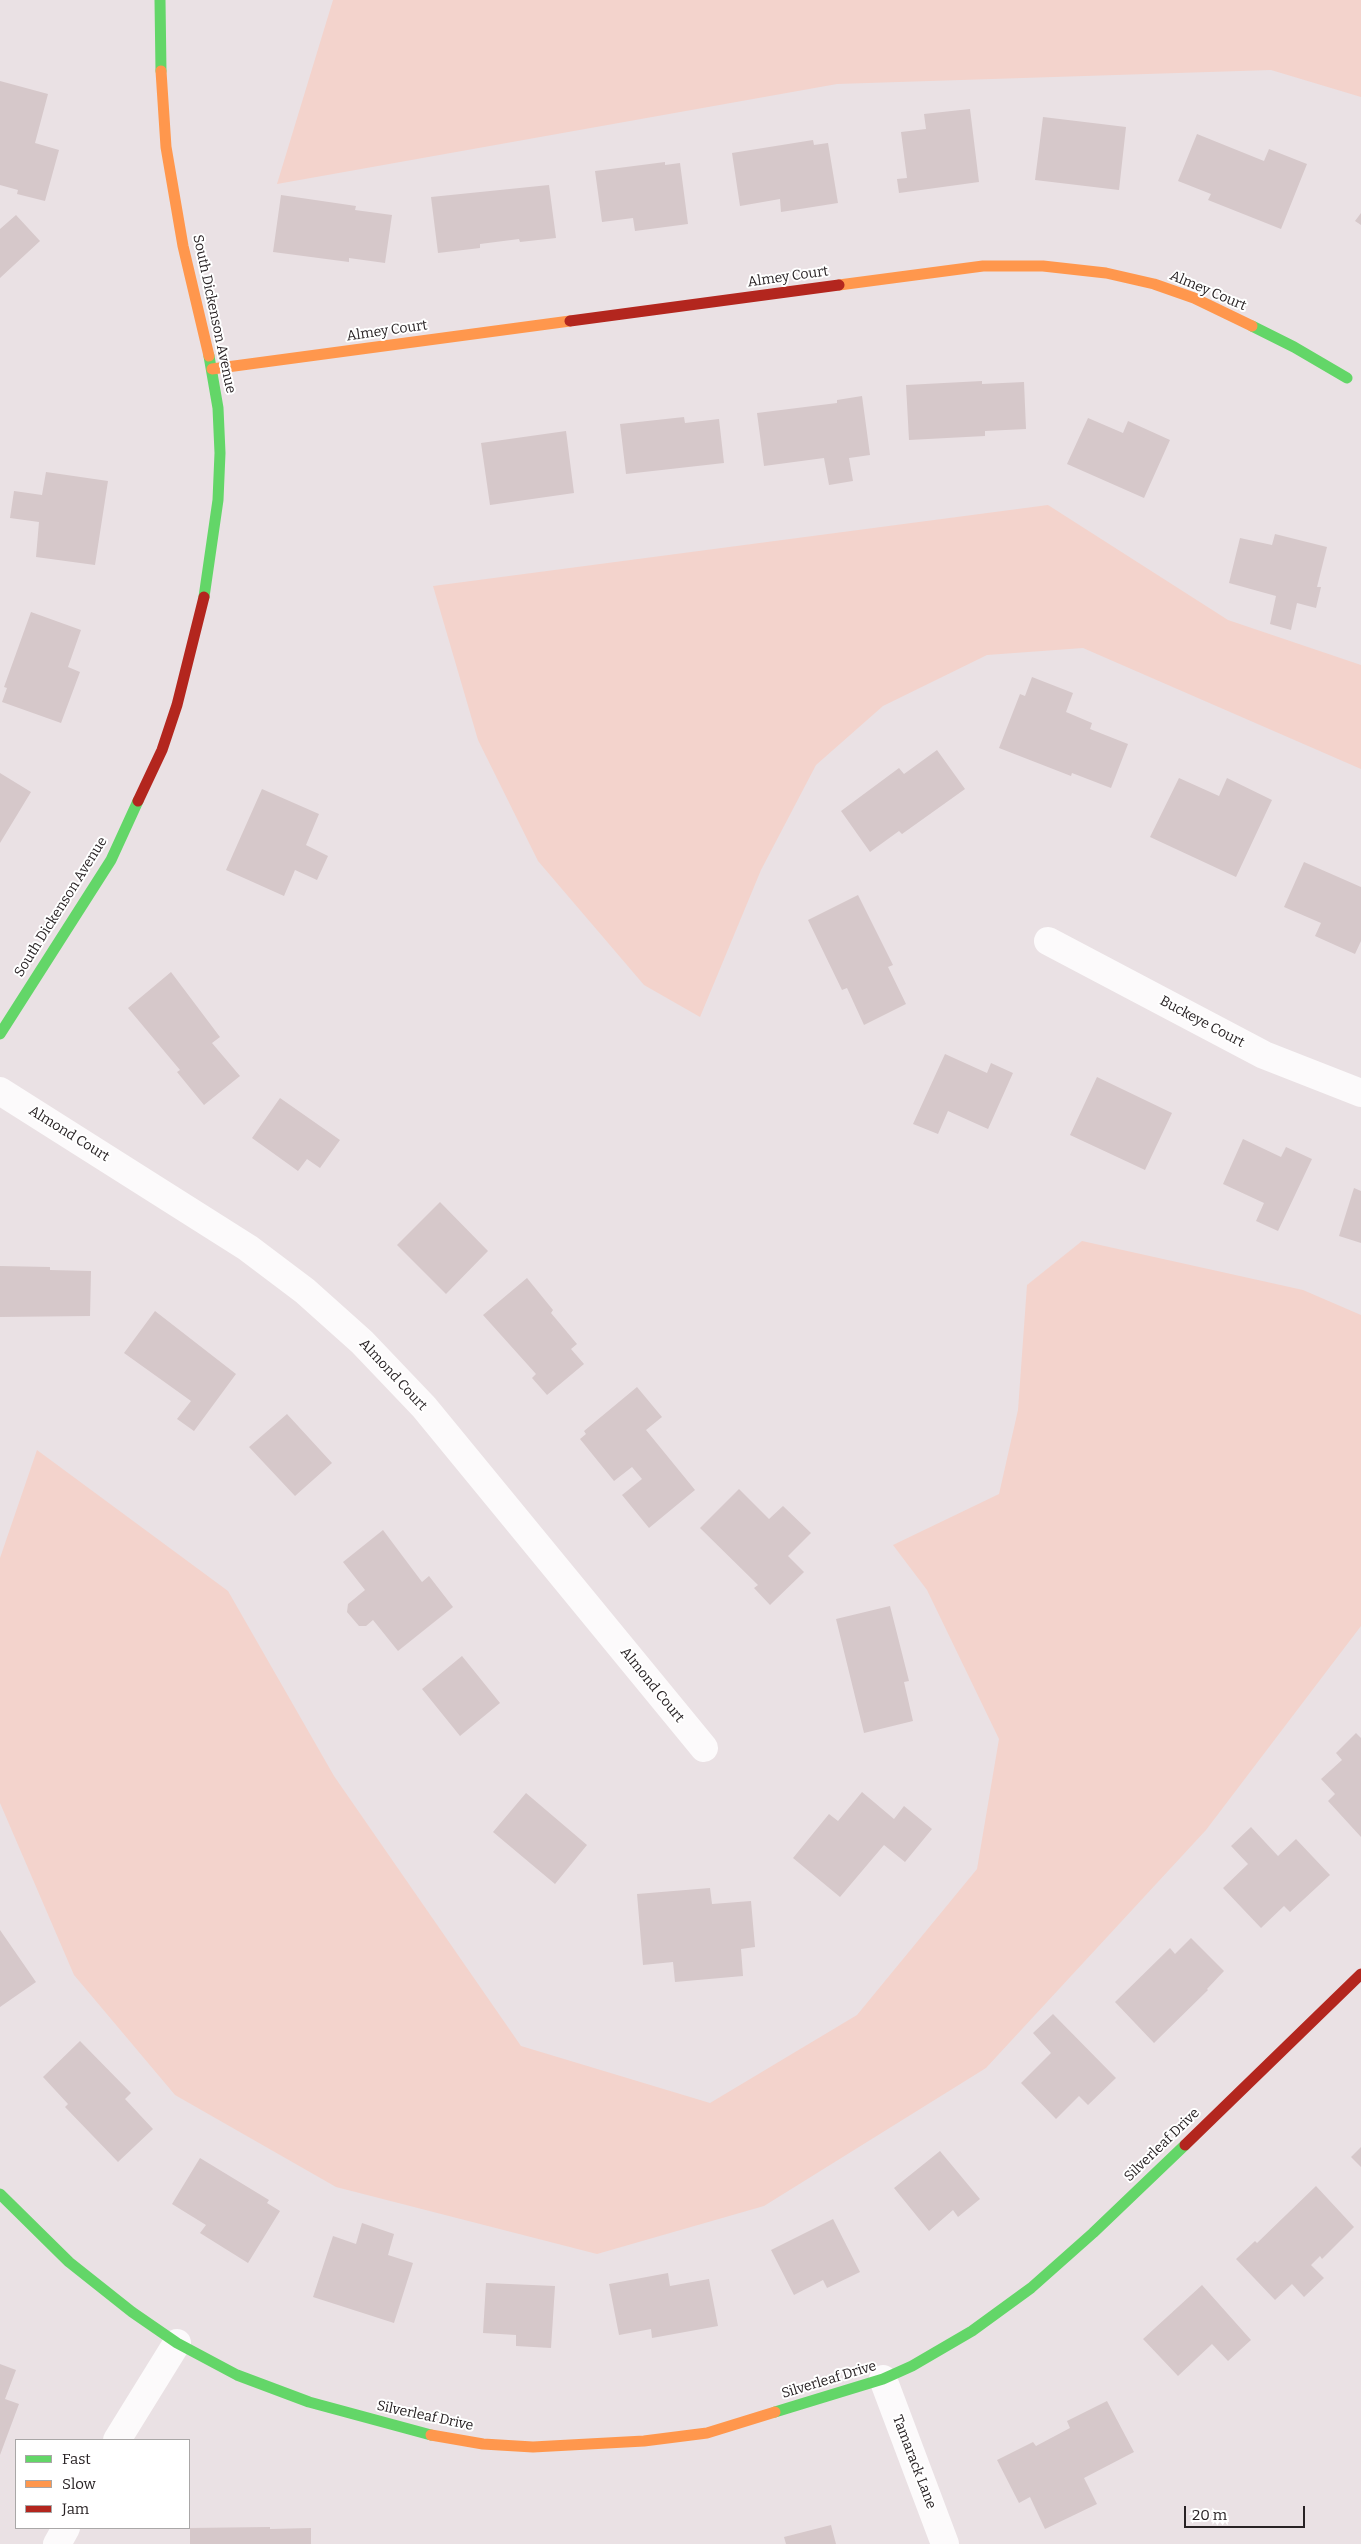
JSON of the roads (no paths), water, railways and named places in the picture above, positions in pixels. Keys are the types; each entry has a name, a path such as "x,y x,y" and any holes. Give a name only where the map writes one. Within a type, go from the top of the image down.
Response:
{"street":[{"name":"South Dickenson Avenue","path":"0,1034 111,860 162,750 177,706 203,604 218,500 220,444 218,408 212,369 183,246 166,147 161,72 160,0"},
{"name":"Almey Court","path":"212,369 983,266 1043,266 1106,273 1154,284 1194,298 1294,347 1347,378"},
{"name":"Buckeye Court","path":"1048,941 1264,1054 1361,1093"},
{"name":"Almond Court","path":"0,1091 248,1248 305,1291 362,1342 424,1406 704,1748"},
{"name":"Silverleaf Drive","path":"177,2342 236,2375 309,2402 376,2422 484,2444 533,2447 644,2441 707,2434 883,2379 912,2366 972,2331 1031,2288 1093,2233 1361,1974"},
{"path":"0,2194 69,2262 132,2312 177,2342 118,2439"},
{"name":"Tamarack Lane","path":"883,2379 945,2544"},
{"path":"56,2544 65,2529"}]}
